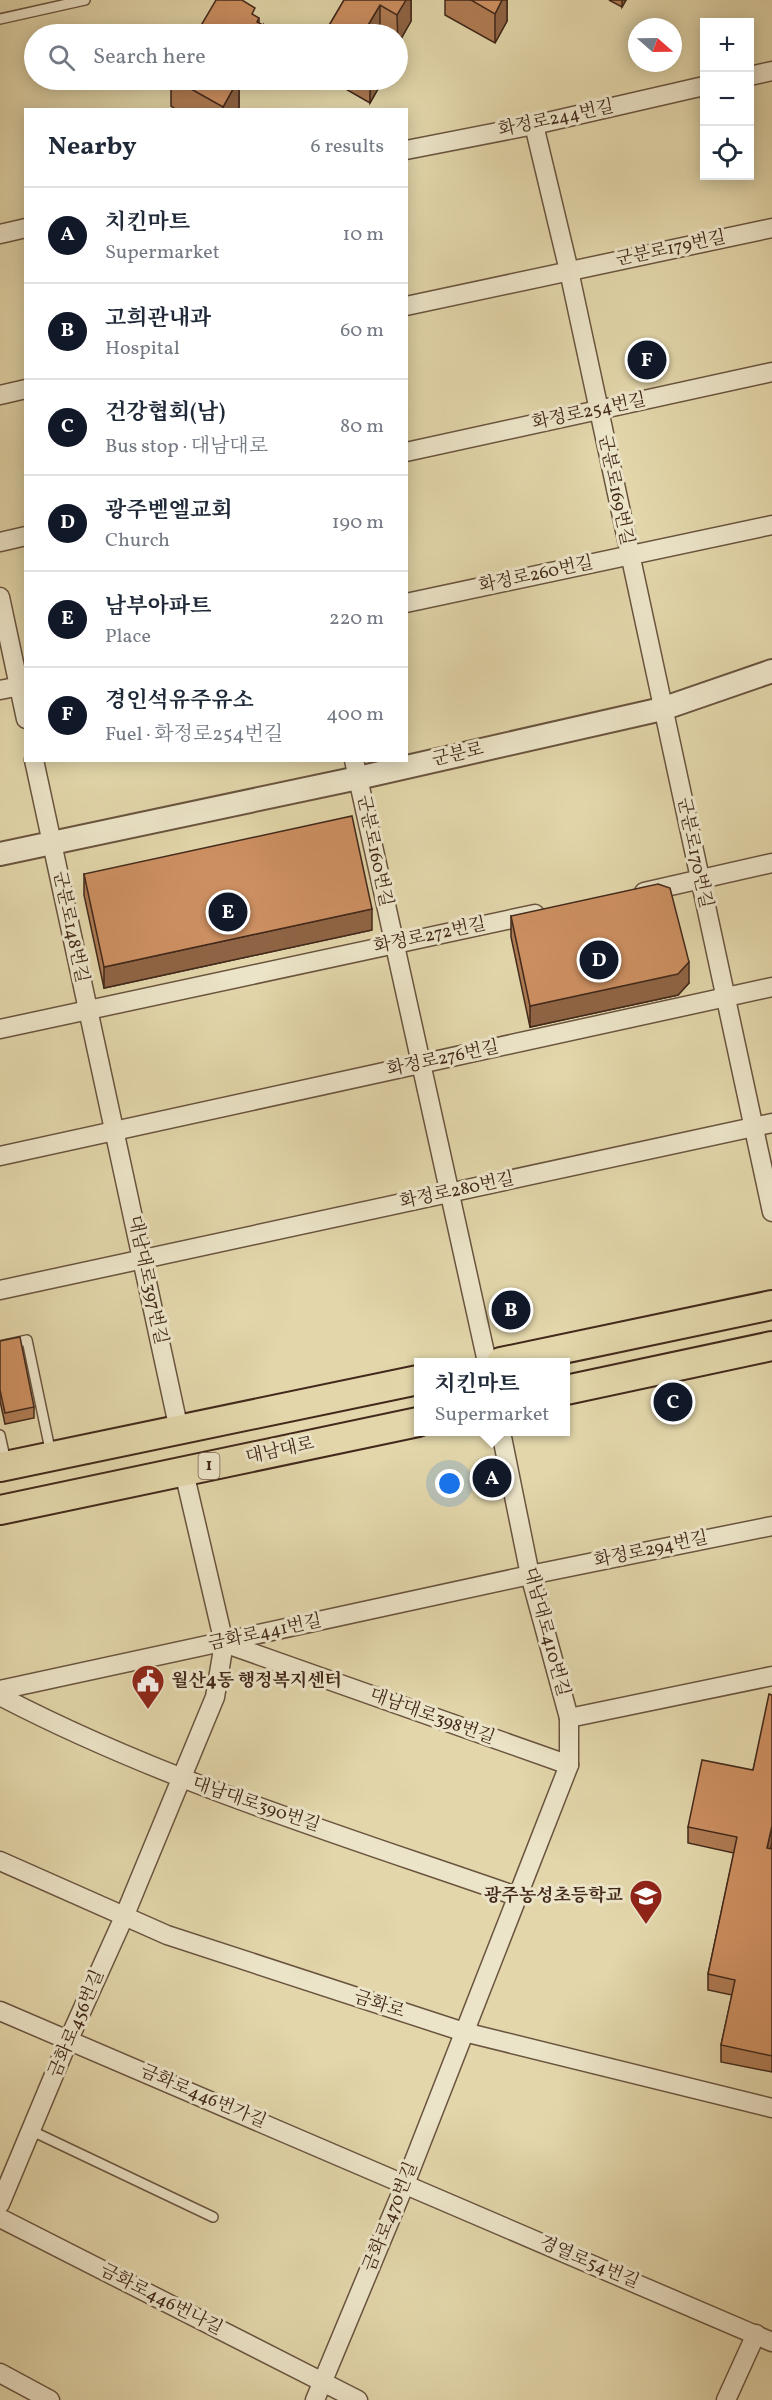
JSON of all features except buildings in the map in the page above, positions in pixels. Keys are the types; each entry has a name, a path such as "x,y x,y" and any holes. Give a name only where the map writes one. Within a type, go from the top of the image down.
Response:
{"main road":[{"path":"520,1358 772,1305"},
{"path":"570,1389 772,1346"},
{"name":"1","path":"3,1467 414,1381"},
{"name":"대남대로","path":"0,1510 414,1423"}],"street":[{"path":"754,75 772,71"},
{"name":"화정로244번길","path":"408,150 700,87"},
{"name":"군분로169번길","path":"534,124 569,271 662,709"},
{"path":"0,234 24,228"},
{"name":"군분로179번길","path":"569,271 772,228"},
{"path":"408,306 569,271"},
{"name":"화정로254번길","path":"408,452 772,372"},
{"path":"0,395 24,389"},
{"name":"화정로260번길","path":"408,603 772,525"},
{"path":"0,542 24,536"},
{"path":"0,597 22,685 24,702"},
{"name":"군분로","path":"408,759 662,709 772,671"},
{"path":"0,690 22,685"},
{"name":"군분로170번길","path":"662,709 772,1212"},
{"name":"군분로148번길","path":"34,762 114,1131"},
{"name":"군분로","path":"0,854 51,844 392,762"},
{"name":"군분로160번길","path":"356,769 486,1358"},
{"path":"632,894 772,863"},
{"name":"화정로272번길","path":"88,1010 394,943 553,911"},
{"name":"화정로276번길","path":"0,1155 772,987"},
{"path":"0,1029 88,1010"},
{"name":"화정로280번길","path":"0,1290 772,1123"},
{"name":"대남대로397번길","path":"114,1131 179,1430"},
{"name":"대남대로410번길","path":"502,1436 530,1575 568,1718 772,1676"},
{"path":"184,1472 224,1643"},
{"name":"화정로294번길","path":"530,1575 772,1526"},
{"name":"금화로441번길","path":"0,1690 530,1575"},
{"name":"대남대로398번길","path":"224,1643 569,1766"},
{"name":"금화로456번길","path":"0,2204 69,2039 124,1917 215,1697 224,1643"},
{"name":"대남대로390번길","path":"0,1696 42,1718 180,1779 519,1898"},
{"path":"568,1718 569,1766"},
{"name":"금화로470번길","path":"315,2400 405,2184 569,1766"},
{"name":"금화로","path":"0,1861 166,1935 464,2032 772,2108"},
{"name":"금화로446번가길","path":"0,2011 405,2184"},
{"name":"경열로54번길","path":"405,2184 764,2338"},
{"name":"금화로446번나길","path":"0,2218 358,2400"},
{"path":"726,2400 764,2338"},
{"path":"0,2373 50,2400"}],"lane":[{"path":"0,19 85,0"},
{"path":"0,1346 27,1340 52,1456"},
{"path":"0,1435 3,1467"},
{"path":"32,2131 213,2217"}],"place":[{"name":"경인석유주유소","path":"647,360"},
{"name":"남부아파트","path":"228,912"},
{"name":"광주벧엘교회","path":"599,960"},
{"name":"고희관내과","path":"511,1310"},
{"name":"건강협회(남)","path":"673,1402"},
{"name":"치킨마트","path":"492,1478"},
{"name":"월산4동 행정복지센터","path":"148,1710"},
{"name":"광주농성초등학교","path":"646,1925"}]}
